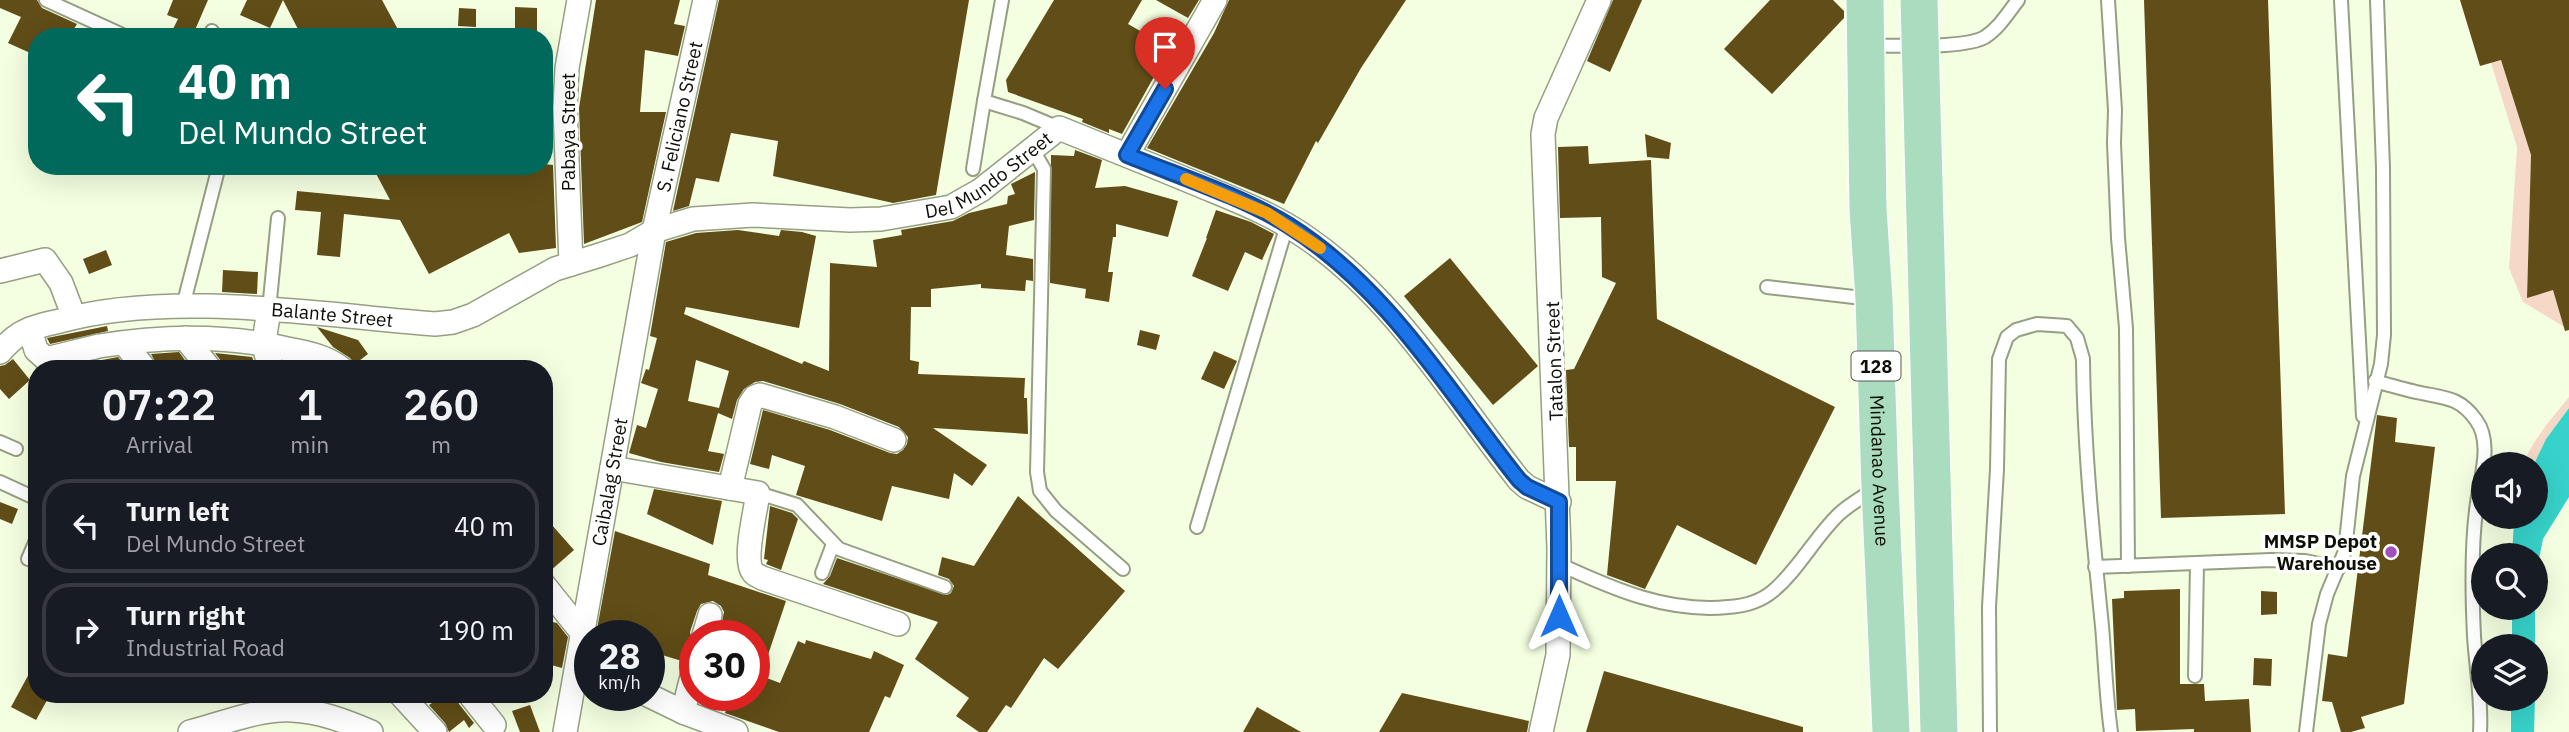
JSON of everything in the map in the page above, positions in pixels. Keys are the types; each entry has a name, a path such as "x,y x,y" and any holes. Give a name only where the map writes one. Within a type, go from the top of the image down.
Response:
{"main road":[{"name":"Mindanao Avenue","path":"1865,0 1868,209 1891,732"},
{"name":"128","path":"1919,0 1939,732"}],"street":[{"name":"Pabaya Street","path":"571,264 565,108 567,68 579,0"},
{"name":"S. Feliciano Street","path":"654,231 705,0"},
{"path":"1127,155 1215,0"},
{"name":"Tatalon Street","path":"1541,732 1558,655 1559,564 1559,502 1543,134 1546,118 1600,0"},
{"name":"Del Mundo Street","path":"654,231 678,223 720,216 850,220 940,211 972,197 1059,128 1254,207 1287,225 1335,260 1396,322 1458,397 1519,480 1527,487 1559,502"},
{"name":"Balante Street","path":"10,339 99,311 183,306 269,310 435,324 453,322 495,304 540,276 630,244 654,231"},
{"name":"Caibalag Street","path":"589,620 612,468 654,231"},
{"path":"0,271 45,260 61,283 74,317"},
{"path":"267,360 265,344 269,310"},
{"path":"185,338 203,360"},
{"path":"75,360 124,342 185,338 228,339 265,344 326,360"},
{"path":"10,339 46,359 54,360"},
{"path":"124,342 138,360"},
{"path":"730,488 751,404 755,397 760,395 835,417 894,440"},
{"path":"612,468 758,493 749,550 752,572 762,578 898,624"},
{"path":"553,596 574,623"},
{"name":"Caibalag Street","path":"565,732 574,692"},
{"path":"192,731 271,711 283,703"},
{"path":"287,703 371,732"},
{"path":"408,703 435,732"},
{"path":"476,703 494,725"},
{"path":"665,703 736,732"}],"lane":[{"path":"46,0 107,28"},
{"path":"973,169 1002,0"},
{"path":"1866,46 1950,44 1983,38 1999,25 2018,0"},
{"path":"2108,0 2114,85 2118,238 2126,328 2128,566"},
{"path":"2342,0 2364,426"},
{"path":"2306,732 2319,624 2327,594 2345,551 2353,476 2381,363 2384,335 2382,100 2377,0"},
{"path":"984,102 1023,113 1059,128"},
{"path":"1033,150 1044,169 1037,472 1040,491 1056,512 1123,569"},
{"path":"183,306 217,175"},
{"path":"269,310 278,218"},
{"path":"1197,527 1287,225"},
{"path":"1767,287 1874,299"},
{"path":"1990,732 1989,607 1997,469 1998,359 2007,337 2016,330 2037,324 2067,326 2077,338 2083,359 2095,567 2102,629 2104,684 2111,732"},
{"path":"2375,381 2447,397 2465,406 2483,431 2483,462 2476,506 2474,547 2474,637 2479,677 2480,732"},
{"path":"0,442 16,449"},
{"path":"0,482 28,495"},
{"path":"1559,564 1618,590 1676,606 1710,609 1758,601 1773,592 1841,512 1880,487"},
{"path":"758,493 797,505 833,544 851,555 945,587"},
{"path":"822,573 833,544"},
{"path":"2095,567 2271,560 2305,561 2339,568"},
{"path":"2195,677 2197,564"}],"shaded area":[{"path":"2501,60 2531,155 2527,297 2553,290 2557,304 2569,301 2569,330 2523,302 2509,268 2517,147 2491,63"},
{"path":"2569,397 2569,408 2540,452 2529,452 2537,437"}],"water":[{"path":"2569,408 2569,497 2542,543 2513,543 2514,529 2548,529 2548,452 2540,452"},
{"path":"2512,620 2535,620 2535,634 2512,634"},
{"path":"2511,711 2535,711 2534,732 2511,732"}],"building":[{"path":"0,0 37,0 42,8 77,24 74,28 28,28 28,52 8,43 21,17 0,8"},
{"path":"173,0 208,0 196,28 174,28 178,19 167,15"},
{"path":"247,0 283,0 270,28 240,15"},
{"path":"283,0 382,0 397,28 297,28"},
{"path":"596,0 680,0 674,24 685,26 678,56 645,50 640,112 666,112 642,222 584,244 579,108"},
{"path":"719,0 969,0 936,195 893,203 773,176 778,141 731,133 719,182 696,178 689,206 673,211"},
{"path":"1054,0 1142,0 1128,24 1170,48 1122,134 1109,129 1109,133 1082,122 1083,119 1008,92 1006,80"},
{"path":"1156,0 1199,0 1188,18"},
{"path":"1229,0 1406,0 1361,68 1318,143 1316,141 1284,204 1147,148 1214,33"},
{"path":"1613,0 1642,0 1610,72 1587,61"},
{"path":"1770,0 1833,0 1844,11 1844,18 1772,94 1724,49"},
{"path":"2144,0 2268,0 2285,514 2161,518"},
{"path":"2460,0 2569,0 2569,330 2565,331 2553,290 2527,298 2531,155 2501,60 2480,66"},
{"path":"515,7 537,8 537,28 515,28"},
{"path":"459,8 476,9 476,27 458,26"},
{"path":"1645,134 1671,143 1669,159 1647,157"},
{"path":"1588,146 1589,164 1651,160 1657,319 1835,407 1756,565 1677,525 1645,589 1607,575 1616,481 1576,481 1576,447 1569,447 1566,370 1574,369 1616,283 1602,277 1601,217 1560,218 1558,147"},
{"path":"1075,150 1102,160 1095,188 1125,186 1178,201 1168,237 1116,224 1116,237 1113,237 1108,272 1113,272 1109,302 1085,298 1086,289 1050,283 1051,155 1074,156"},
{"path":"553,165 556,248 519,253 509,233 429,274 400,220 344,214 340,257 317,255 321,212 295,210 297,191 390,200 377,175 553,175"},
{"path":"1035,172 1034,220 1009,226 1006,255 1033,259 1033,281 1026,280 1025,291 981,288 981,284 931,289 931,307 911,307 910,360 919,362 918,374 1025,378 1028,434 933,428 987,465 972,486 954,473 949,499 892,486 882,521 796,495 805,466 772,455 769,469 750,464 763,410 830,430 890,453 897,454 903,450 908,437 899,427 840,404 763,381 755,382 744,389 737,400 732,419 718,413 708,451 724,454 719,472 661,462 629,453 637,425 646,428 658,389 641,383 646,369 649,370 657,338 650,336 666,242 696,233 738,230 779,236 781,230 816,236 799,328 686,307 684,314 802,364 804,361 829,371 830,263 877,267 873,240 902,235 901,230 953,221 969,213 1007,204 1008,196 1015,194 1011,184","holes":["696,360 729,371 719,408 688,401"]},
{"path":"1216,210 1251,222 1274,234 1262,260 1245,252 1228,291 1192,276"},
{"path":"106,250 112,265 89,274 83,259"},
{"path":"1450,258 1538,366 1493,405 1404,296"},
{"path":"223,270 258,272 257,294 222,292"},
{"path":"107,326 108,331 50,344 47,338"},
{"path":"317,327 358,340 368,354 360,360 352,360 333,347"},
{"path":"1140,330 1160,335 1156,350 1137,345"},
{"path":"1214,351 1237,361 1224,389 1201,379"},
{"path":"179,352 185,360 154,360 151,354"},
{"path":"215,353 252,357 253,360 220,360"},
{"path":"13,359 28,378 28,382 9,399 0,389 0,366"},
{"name":"MMSP Depot Warehouse","path":"2377,415 2397,418 2395,442 2435,447 2404,704 2361,717 2365,728 2341,732 2332,702 2322,701 2328,654 2347,657"},
{"path":"654,489 722,501 713,545 647,514"},
{"path":"1018,496 1125,591 1058,669 1044,658 1011,708 1006,705 987,732 979,732 956,716 969,698 915,659 938,622 823,584 830,576 837,558 947,595 954,586 949,579 938,575 942,557 974,566"},
{"path":"0,502 18,509 12,524 0,519"},
{"path":"770,506 792,513 798,519 781,570 766,564 768,560 764,559"},
{"path":"553,526 574,550 553,568"},
{"path":"615,531 710,564 708,575 786,601 770,649 770,620 722,620 724,612 721,606 713,601 701,604 694,620 679,620 679,660 665,656 665,620 599,620"},
{"path":"2180,589 2180,684 2204,684 2205,701 2249,699 2251,732 2194,732 2194,729 2136,731 2135,709 2117,710 2112,599 2124,598 2124,591"},
{"path":"2261,591 2277,592 2277,614 2261,615"},
{"path":"553,622 557,623 568,637 562,668 553,666"},
{"path":"806,640 871,659 874,651 904,665 890,698 885,696 869,732 779,732 725,713 770,711 770,679 780,683 798,641 805,644"},
{"path":"2254,658 2272,659 2271,686 2253,685"},
{"path":"1604,671 1803,727 1803,732 1586,732"},
{"path":"28,676 28,703 46,703 36,720 11,707"},
{"path":"1402,693 1529,721 1527,732 1379,732"},
{"path":"459,703 474,723 469,728 464,720 449,732 445,723 429,705"},
{"path":"530,705 540,732 520,732 512,711"},
{"path":"1257,707 1301,732 1243,732"}],"slow traffic":[{"path":"1186,179 1267,213 1320,248"}],"place":[{"name":"MMSP Depot Warehouse","path":"2391,552"}],"route":[{"path":"1165,89 1127,155 1267,213 1309,239 1355,278 1396,322 1458,397 1519,480 1527,487 1559,502 1559,616"}]}
